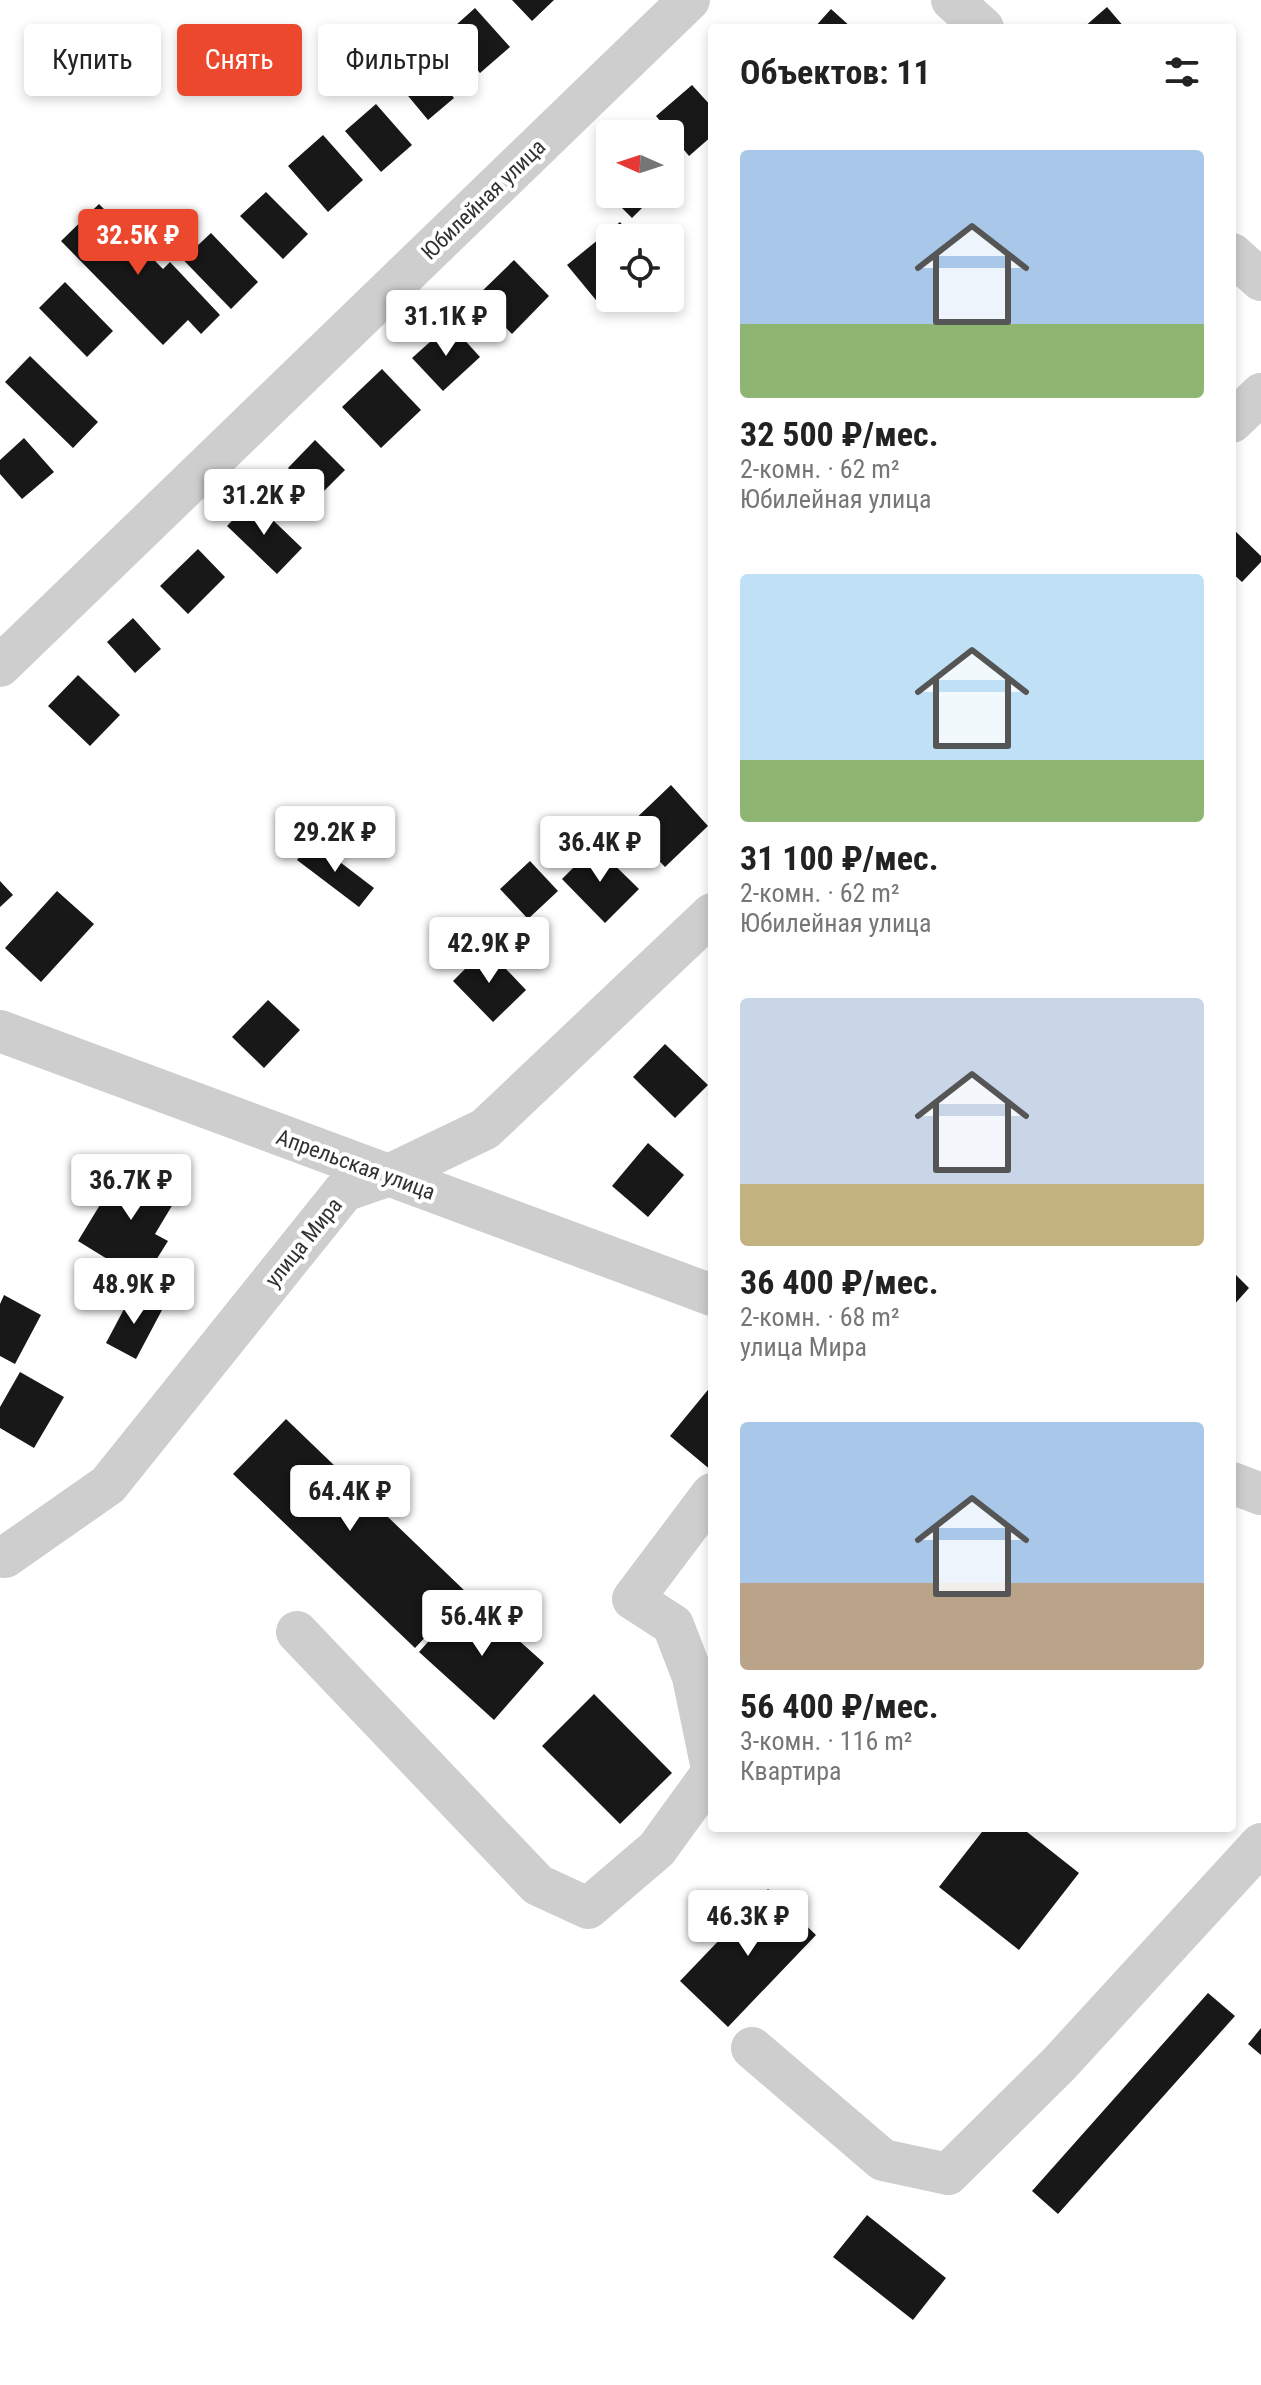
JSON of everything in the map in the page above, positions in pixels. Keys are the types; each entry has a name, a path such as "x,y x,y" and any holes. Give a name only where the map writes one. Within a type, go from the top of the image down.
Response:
{"street":[{"name":"Юбилейная улица","path":"0,666 689,0"},
{"path":"952,0 979,24"},
{"path":"1236,258 1261,280"},
{"path":"1236,418 1261,394"},
{"name":"улица Мира","path":"5,1557 108,1485 344,1191 387,1176 485,1129 708,918"},
{"name":"Апрельская улица","path":"0,1031 708,1294"},
{"path":"1236,1485 1261,1494"},
{"path":"708,1499 633,1599 673,1625 693,1677 708,1751"},
{"path":"297,1632 538,1885 588,1908 657,1849 708,1777"},
{"path":"752,2048 883,2160 948,2174 1059,2064 1261,1844"}],"building":[{"path":"512,0 554,0 532,21"},
{"path":"1107,7 1122,24 1088,24"},
{"path":"475,8 510,47 480,73 478,24 457,24"},
{"path":"831,9 848,24 818,24"},
{"path":"692,85 708,103 708,139 689,156 684,150 684,120 659,120 656,116"},
{"path":"408,96 452,96 454,98 428,120"},
{"path":"376,104 412,145 381,172 345,131"},
{"path":"323,135 363,180 328,212 288,166"},
{"path":"266,192 308,234 283,259 240,216"},
{"path":"99,204 163,269 170,262 220,315 201,334 188,320 163,345 61,241"},
{"path":"622,208 642,208 632,218"},
{"path":"175,225 196,247 211,233 258,282 231,309 162,238"},
{"path":"596,241 596,300 567,265"},
{"path":"514,260 549,296 512,334 476,297"},
{"path":"65,282 113,331 87,357 39,308"},
{"path":"450,324 480,357 443,391 412,358"},
{"path":"30,356 98,422 73,448 5,382"},
{"path":"382,369 421,410 381,448 342,407"},
{"path":"24,438 54,472 22,499 0,474 0,460"},
{"path":"315,440 345,470 318,497 288,468"},
{"path":"252,500 302,548 277,574 227,526"},
{"path":"1236,532 1261,556 1261,562 1242,582 1236,577"},
{"path":"198,549 225,577 188,614 160,586"},
{"path":"133,618 161,649 135,673 107,642"},
{"path":"78,675 120,715 90,746 48,706"},
{"path":"671,785 708,826 665,867 627,827"},
{"path":"311,840 374,888 359,907 297,860"},
{"path":"595,846 639,889 605,923 562,879"},
{"path":"530,861 558,891 528,919 500,889"},
{"path":"0,881 13,895 0,907"},
{"path":"57,891 94,924 41,982 5,948"},
{"path":"486,948 526,990 493,1022 453,981"},
{"path":"268,1000 300,1030 264,1068 232,1037"},
{"path":"665,1044 708,1085 675,1118 633,1077"},
{"path":"648,1143 684,1175 648,1217 612,1186"},
{"path":"126,1162 179,1194 155,1234 168,1241 143,1281 78,1241"},
{"path":"1236,1275 1249,1288 1236,1303"},
{"path":"132,1294 162,1310 136,1359 106,1343"},
{"path":"4,1295 41,1315 15,1364 0,1356 0,1304"},
{"path":"20,1372 64,1397 34,1448 0,1428 0,1407"},
{"path":"708,1390 708,1468 670,1436"},
{"path":"286,1419 467,1593 415,1648 233,1474"},
{"path":"469,1596 544,1663 494,1720 419,1652"},
{"path":"594,1694 672,1773 620,1824 542,1746"},
{"path":"982,1832 1027,1832 1079,1873 1019,1950 939,1887"},
{"path":"768,1889 816,1935 728,2027 680,1981"},
{"path":"1208,1993 1235,2016 1058,2214 1032,2191"},
{"path":"1261,2028 1261,2055 1248,2044"},
{"path":"867,2215 946,2278 913,2320 833,2257"}]}
